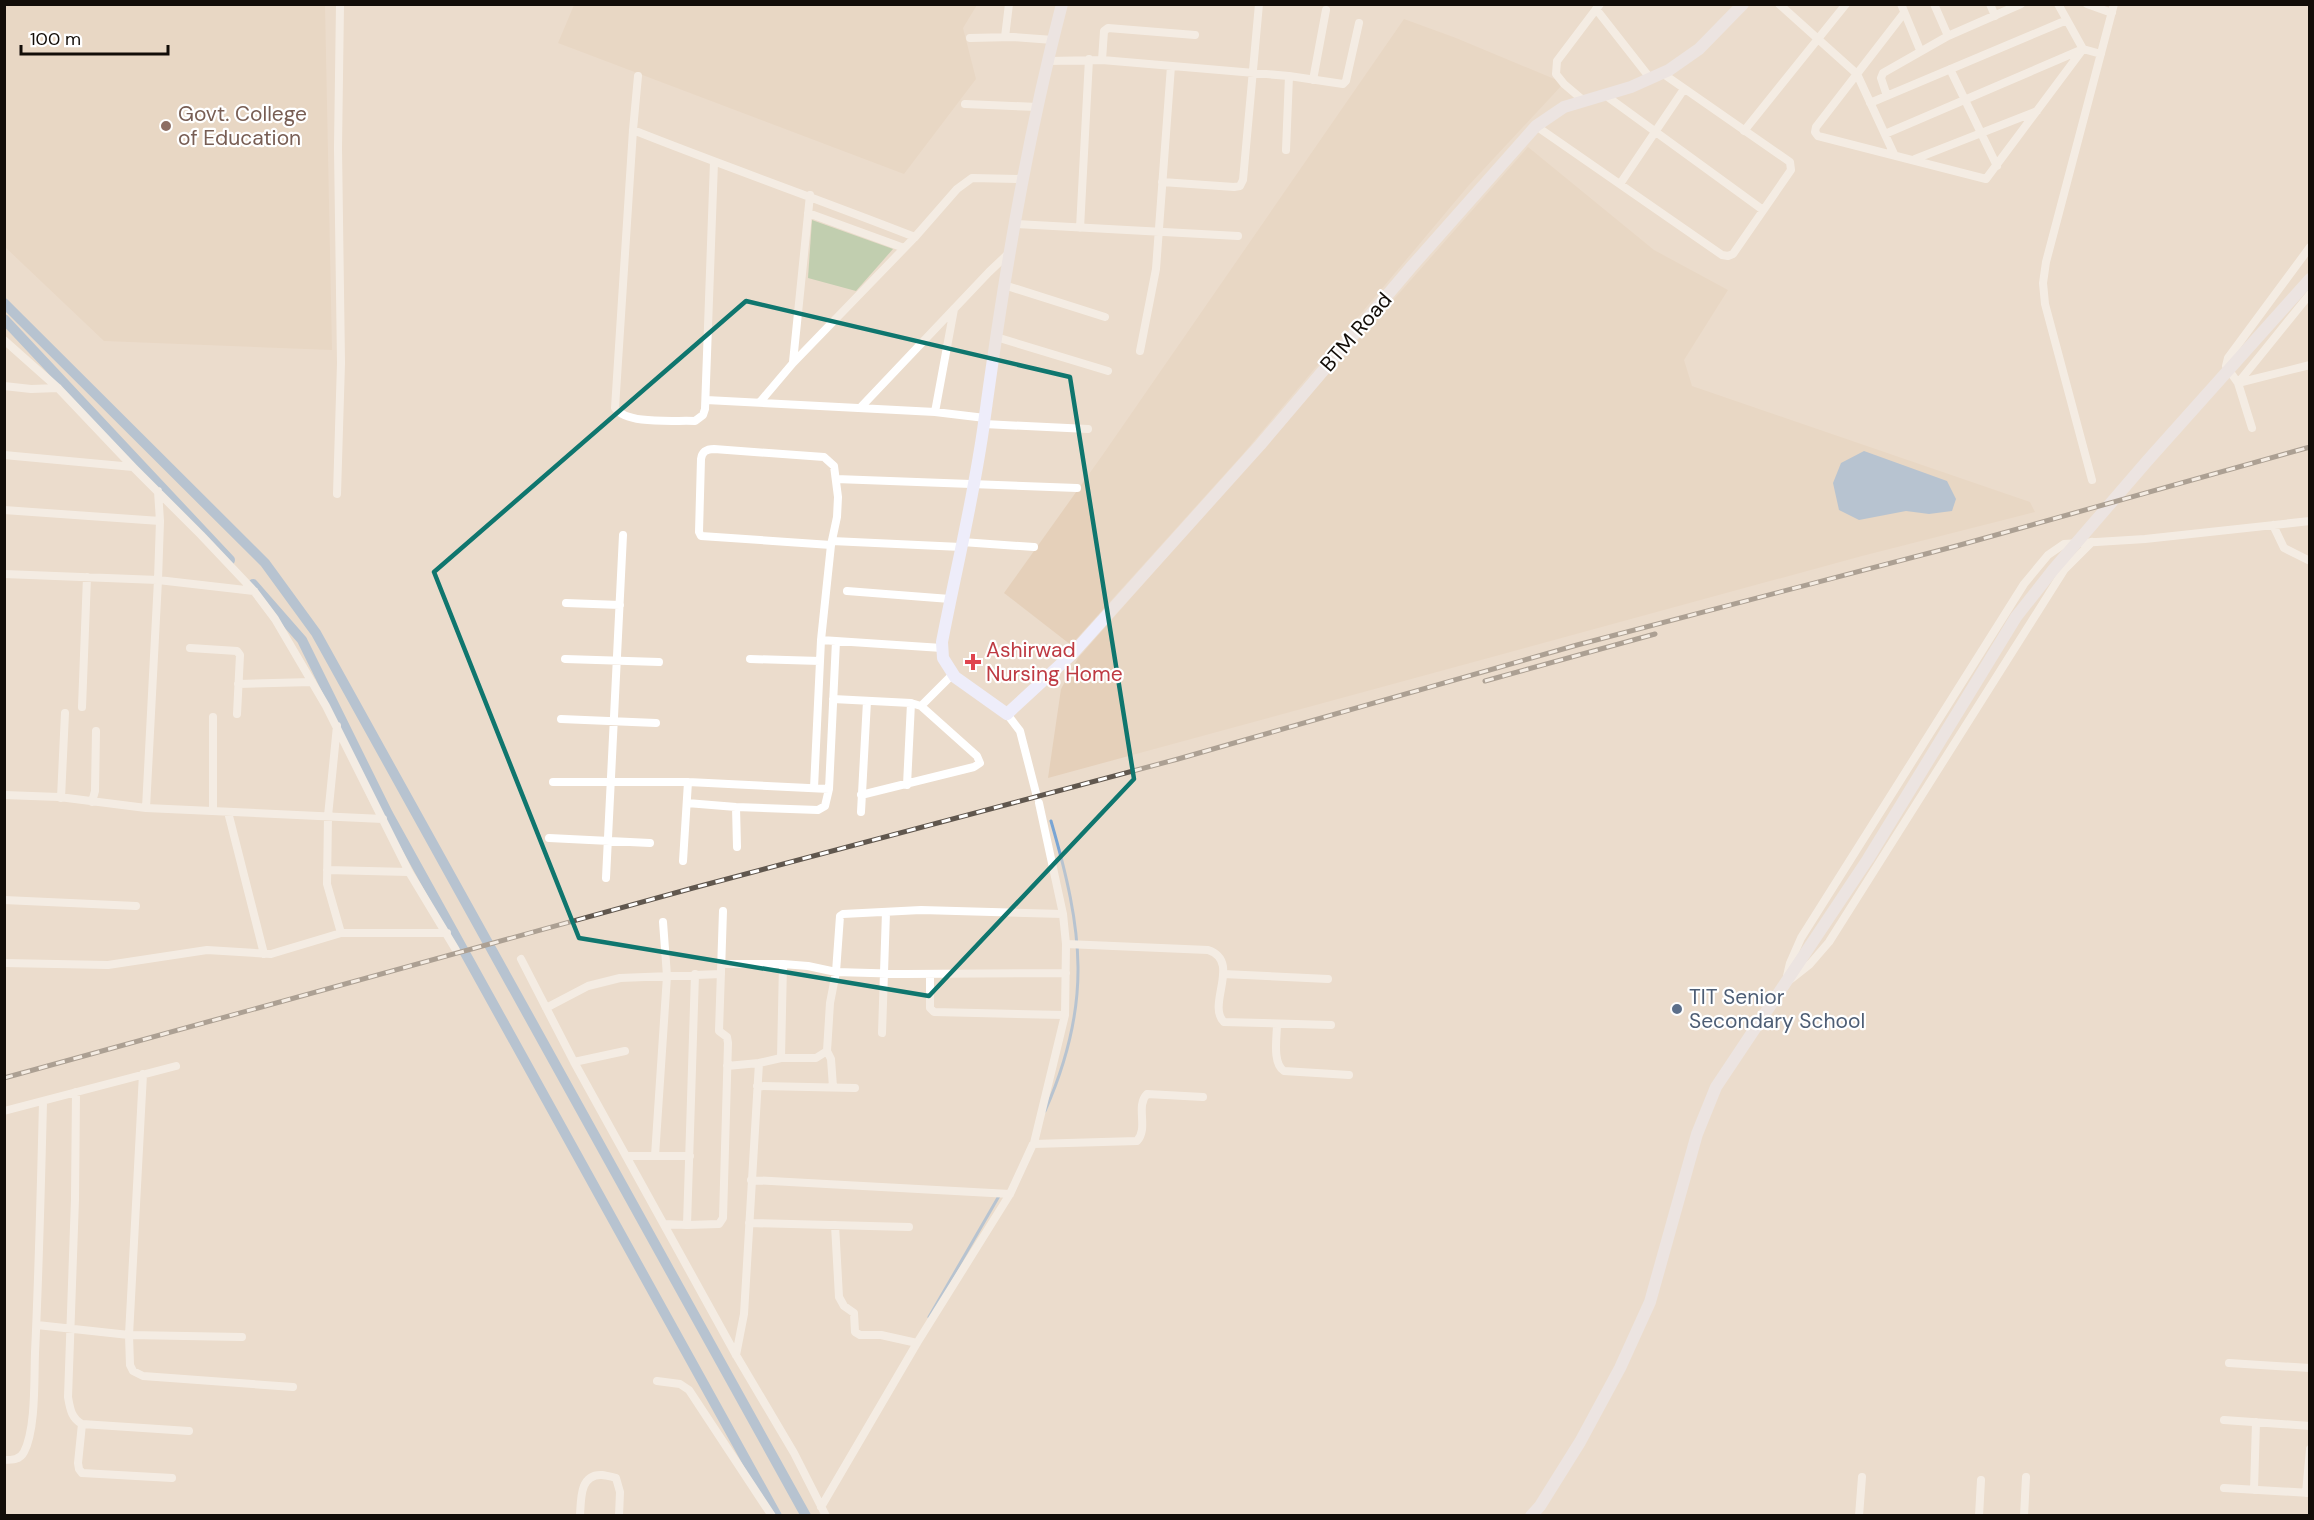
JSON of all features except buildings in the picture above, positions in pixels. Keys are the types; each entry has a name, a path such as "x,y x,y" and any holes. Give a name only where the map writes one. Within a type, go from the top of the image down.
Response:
{"street":[{"path":"337,494 341,363 338,148 340,4"},
{"path":"1005,37 1009,4"},
{"path":"823,1511 917,1343 1010,1194 1034,1143 1065,1015 1066,973 1073,944 1063,915 1038,800 1020,731 1007,714 953,674 943,658 942,648 984,421 1014,224 1037,107 1062,4"},
{"path":"1162,182 1234,188 1240,186 1243,180 1259,4"},
{"path":"1779,4 1857,74 1894,154"},
{"path":"1744,131 1846,4"},
{"path":"1934,4 1948,36"},
{"path":"1990,4 1995,16"},
{"path":"1887,96 1881,74 1948,36 2021,4"},
{"path":"2058,4 2083,49"},
{"path":"2087,4 2113,9 2046,262 2043,283 2045,303 2092,480"},
{"name":"BTM Road","path":"1007,714 1073,653 1260,444 1536,126 1564,107 1631,87 1656,76 1699,49 1737,6"},
{"path":"1536,126 1722,255 1733,254 1791,170 1790,162 1684,89 1656,76 1598,7 1557,61 1556,74 1584,101"},
{"path":"1903,9 1920,50"},
{"path":"1903,9 1816,127 1815,132 1818,136 1986,179 1990,177 2083,49"},
{"path":"1313,80 1326,10"},
{"path":"1870,103 2067,20"},
{"path":"1048,61 1102,60 1289,76 1343,84 1346,81 1359,22"},
{"path":"1102,60 1102,37 1108,28 1196,35"},
{"path":"970,39 1005,37 1053,39"},
{"path":"1885,134 2083,49 2101,54"},
{"path":"1080,228 1089,59"},
{"path":"1140,351 1156,269 1171,66"},
{"path":"1950,69 1997,166"},
{"path":"638,76 615,408 620,415 631,418 695,420 703,415 706,399 714,162"},
{"path":"1286,150 1289,76"},
{"path":"1620,184 1684,89"},
{"path":"1605,95 1763,210"},
{"path":"965,104 1037,107"},
{"path":"1914,159 2037,111"},
{"path":"633,130 714,162 810,195 915,237"},
{"path":"760,402 793,363 915,237 957,189 972,178 1024,179"},
{"path":"793,363 810,195"},
{"path":"808,213 904,248"},
{"path":"1014,224 1238,236"},
{"path":"2252,428 2238,383 2226,366 2228,358 2310,247"},
{"path":"860,408 1009,253"},
{"path":"1531,1515 1540,1506 1580,1442 1620,1368 1650,1302 1697,1134 1716,1087 1868,859 2016,617 2053,570 2148,460 2310,279"},
{"path":"1004,285 1105,317"},
{"path":"2238,383 2310,294"},
{"path":"935,412 954,309"},
{"path":"996,337 1108,371"},
{"path":"4,340 58,388 254,591 275,619 337,726 409,872 456,950"},
{"path":"2238,383 2310,366"},
{"path":"4,386 31,389 58,388"},
{"path":"706,399 935,412 984,421 1088,429"},
{"path":"814,788 821,640 831,543 837,517 834,466 824,457 714,449 704,452 701,459 699,531 701,536 831,543 1034,547"},
{"path":"4,455 133,467"},
{"path":"836,479 1077,488"},
{"path":"146,808 158,580 160,521 158,491"},
{"path":"4,510 160,521"},
{"path":"1786,982 1790,963 1801,938 2024,584 2048,555 2064,544 2145,539 2310,521"},
{"path":"2272,525 2284,548 2310,561"},
{"path":"606,878 623,535"},
{"path":"1786,982 1801,972 1829,942 2064,570 2093,542"},
{"path":"4,574 158,580 254,591"},
{"path":"82,706 87,577"},
{"path":"847,591 950,599"},
{"path":"566,603 620,605"},
{"path":"821,640 942,648"},
{"path":"687,803 818,810 825,806 829,789 836,641"},
{"path":"190,648 237,651 241,659 237,714"},
{"path":"565,659 659,662"},
{"path":"750,659 820,661"},
{"path":"921,706 953,674"},
{"path":"238,684 312,682"},
{"path":"833,699 911,703 921,706 977,756 980,763 974,767 861,795"},
{"path":"861,812 867,701"},
{"path":"907,785 911,703"},
{"path":"61,798 65,713"},
{"path":"213,717 213,811"},
{"path":"561,719 656,723"},
{"path":"337,726 328,816 327,884 341,933"},
{"path":"92,802 95,791 96,731"},
{"path":"553,782 610,784 688,782 829,789"},
{"path":"683,861 688,782"},
{"path":"4,795 61,798 146,808 383,819"},
{"path":"736,807 737,847"},
{"path":"228,812 264,954"},
{"path":"549,838 650,843"},
{"path":"327,870 409,872"},
{"path":"4,900 136,906"},
{"path":"833,1087 831,1059 827,1051 840,916 849,912 921,910 1063,915"},
{"path":"664,1224 719,1224 723,1218 728,1039 719,1030 723,911"},
{"path":"882,1033 886,912"},
{"path":"655,1156 667,976 663,922"},
{"path":"4,963 108,965 207,950 271,954 341,933 447,933"},
{"path":"1073,944 1216,952 1221,958 1223,974 1221,1019 1230,1023 1331,1025"},
{"path":"521,959 574,1062 736,1355 794,1453 823,1511"},
{"path":"722,964 783,964 836,972 885,974 1066,973"},
{"path":"781,1058 783,964"},
{"path":"687,1225 695,974"},
{"path":"546,1008 588,986 620,978 721,974"},
{"path":"930,974 930,1008 934,1012 1065,1015"},
{"path":"1223,974 1328,979"},
{"path":"1277,1024 1279,1068 1292,1073 1349,1075"},
{"path":"574,1062 625,1050"},
{"path":"727,1066 781,1058 816,1058 827,1051"},
{"path":"736,1355 744,1314 759,1063"},
{"path":"4,1111 176,1066"},
{"path":"143,1074 129,1335 130,1365 133,1371 143,1376 293,1387"},
{"path":"757,1086 855,1088"},
{"path":"76,1092 68,1397 71,1412 75,1420 82,1424 189,1431"},
{"path":"1034,1143 1137,1141 1143,1129 1142,1100 1147,1094 1203,1096"},
{"path":"4,1460 13,1461 24,1453 30,1434 37,1326 43,1102"},
{"path":"628,1156 690,1156"},
{"path":"751,1180 1010,1194"},
{"path":"749,1223 909,1227"},
{"path":"835,1225 839,1297 844,1306 854,1313 855,1332 861,1335 882,1335 917,1343"},
{"path":"37,1326 129,1335 242,1336"},
{"path":"2229,1363 2310,1368"},
{"path":"657,1381 680,1384 689,1390 772,1515"},
{"path":"2224,1420 2310,1426"},
{"path":"2254,1490 2256,1422"},
{"path":"82,1424 78,1463 82,1473 172,1478"},
{"path":"2224,1488 2308,1493 2310,1449"},
{"path":"580,1515 585,1484 594,1475 616,1478 620,1492 619,1515"},
{"path":"1859,1515 1862,1477"},
{"path":"2024,1515 2026,1477"},
{"path":"1979,1515 1981,1480"}],"highlighted area":[{"path":"746,301 1070,377 1134,779 929,996 579,938 434,572"}],"shaded area":[{"name":"Govt. College of Education","path":"4,5 325,5 332,350 104,341 5,247"},
{"path":"574,5 977,5 963,28 976,79 904,174 558,43"},
{"path":"1404,19 1564,83 1469,185 1243,454 1071,645 1004,593 1104,453"},
{"path":"1528,147 1654,250 1728,290 1684,360 1692,386 2030,502 2035,512 1862,556 1048,778 1061,689 1078,658"}],"green space":[{"path":"812,220 893,249 856,291 808,278"}],"water":[{"path":"1864,451 1947,481 1956,499 1952,511 1929,514 1906,511 1859,520 1839,510 1833,483 1841,463"}],"waterway":[{"path":"4,303 265,563 316,633 806,1516"},
{"path":"4,319 230,560"},
{"path":"253,584 302,640 388,814 777,1516"},
{"path":"1045,1111 1071,1036 1078,967 1076,933 1070,898 1051,821"},
{"path":"929,1317 999,1196"}],"railway":[{"path":"4,1078 693,888 1178,759 1577,645 1960,545 2310,447"},
{"path":"1485,681 1655,634"}],"place":[{"name":"Govt. College of Education","path":"166,126"},
{"name":"Ashirwad Nursing Home","path":"973,662"},
{"name":"TIT Senior Secondary School","path":"1677,1009"}]}
